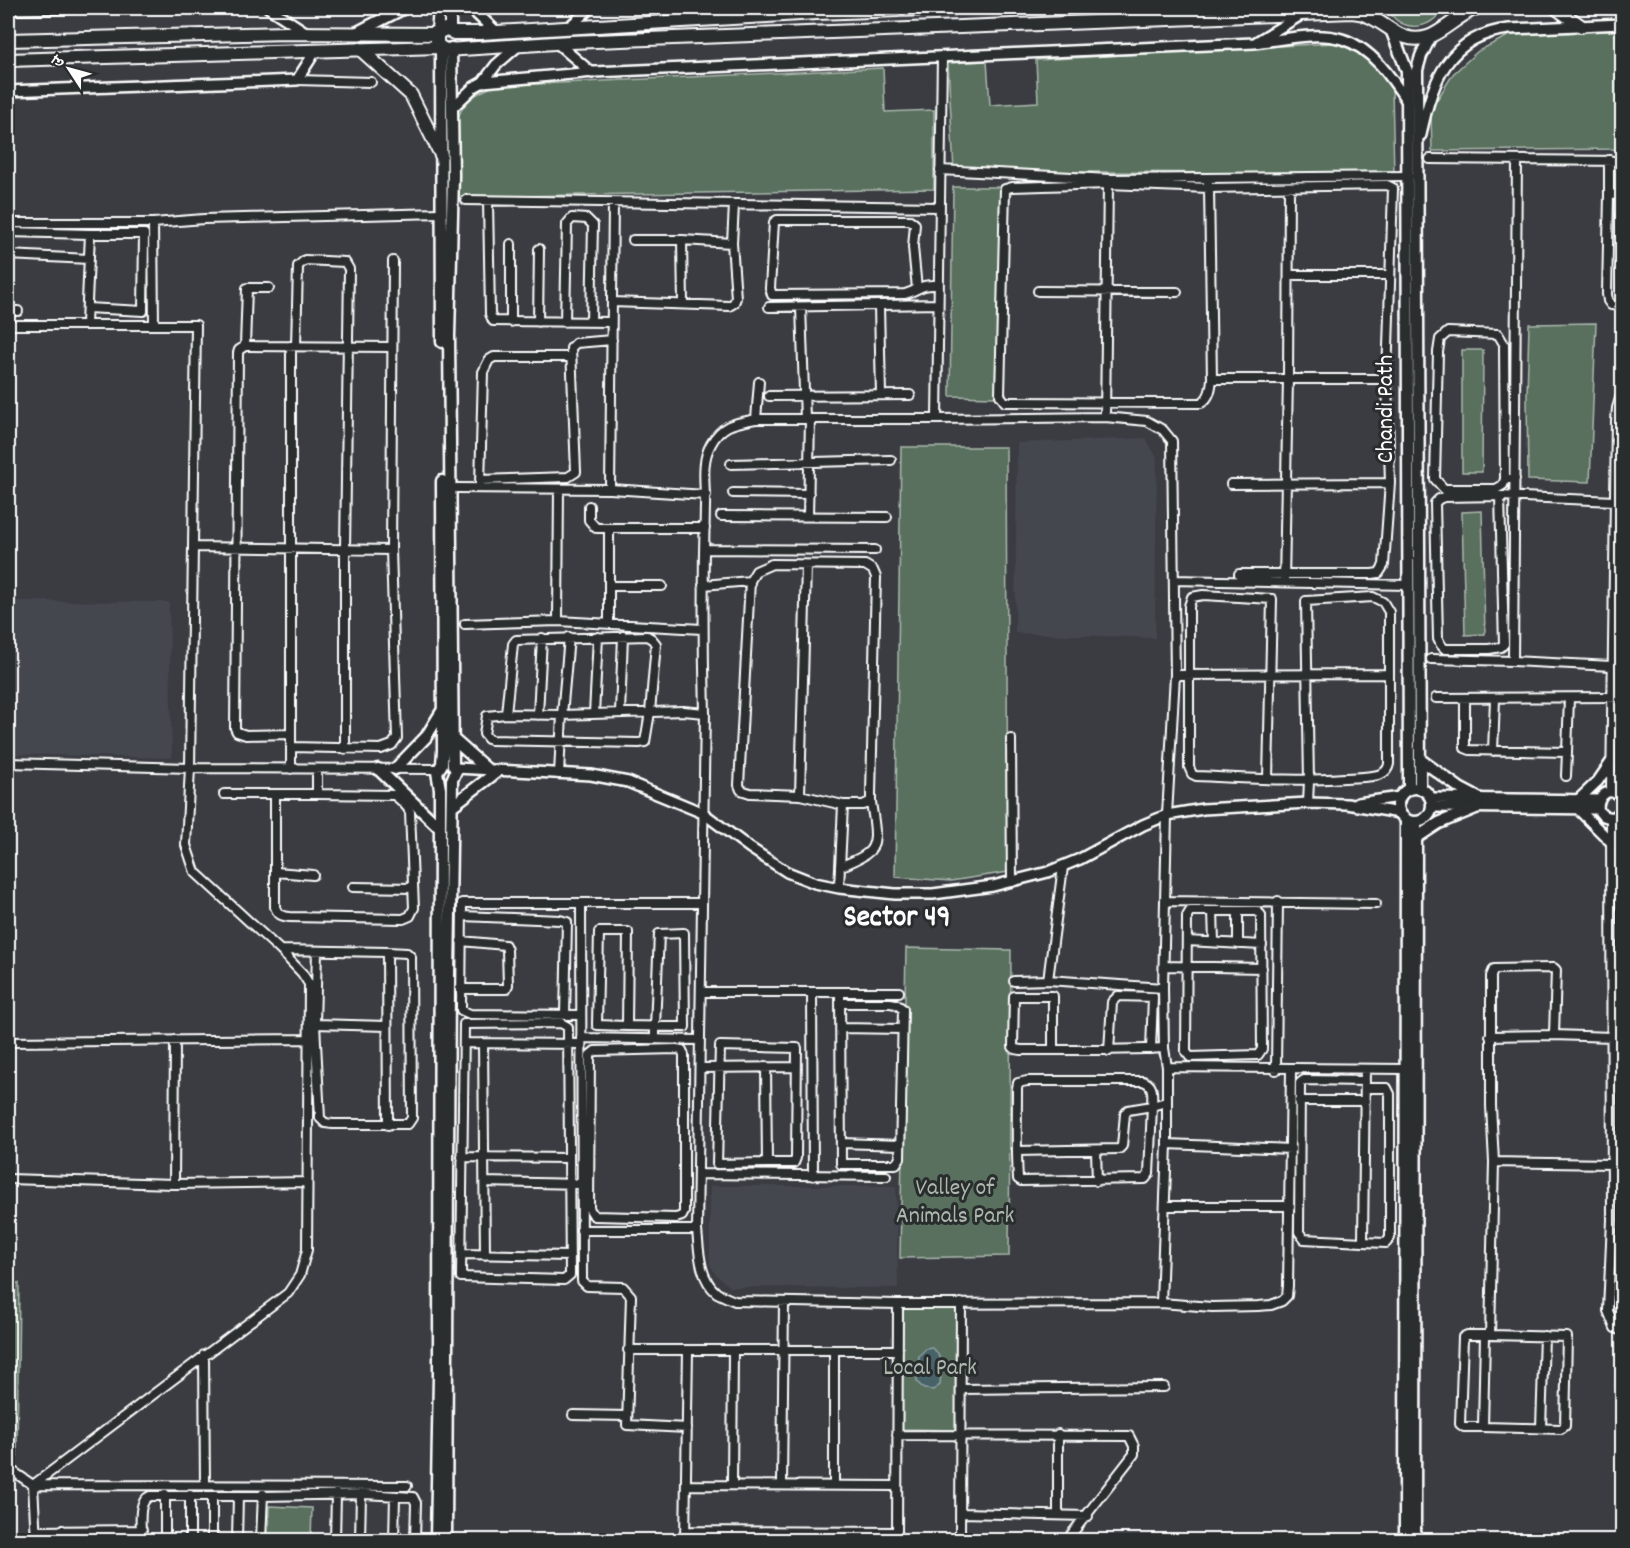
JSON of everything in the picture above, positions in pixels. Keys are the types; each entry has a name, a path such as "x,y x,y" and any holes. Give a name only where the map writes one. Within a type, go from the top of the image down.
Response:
{"highway":[{"path":"8,40 307,33 496,32 816,13 952,8"},
{"path":"1376,8 1389,29"},
{"path":"1445,26 1456,8"},
{"path":"8,60 444,48 1359,13 1377,19 1389,29 1412,39 1431,36 1476,8"},
{"path":"1556,8 1581,26"},
{"path":"444,48 456,41 447,32"},
{"path":"444,48 436,39 447,32"},
{"path":"360,49 411,95 441,155"}],"main road":[{"path":"356,33 404,8"},
{"path":"439,8 447,32"},
{"path":"447,32 450,8"},
{"path":"471,8 496,32"},
{"name":"Chandi Path","path":"1389,29 1407,71 1408,103 1408,585 1404,793"},
{"name":"Chandi Path","path":"1420,789 1417,70 1431,36"},
{"path":"444,48 452,108 453,175 449,348 453,739 445,769"},
{"path":"436,1540 439,1377 440,828 445,769 441,213 444,48"},
{"path":"395,769 426,737 443,710"},
{"path":"452,807 493,770 453,739"},
{"path":"1420,760 1484,803"},
{"path":"378,769 440,828"},
{"path":"445,769 456,773 452,780 449,976 446,1540"},
{"path":"1407,818 1427,817 1431,802 1420,789 1404,793 1398,805 1416,838 1415,1540"},
{"path":"1416,838 1439,823 1484,803"},
{"path":"1405,1540 1407,818"}],"street":[{"path":"8,9 72,8"},
{"path":"269,8 307,33"},
{"path":"568,28 590,8"},
{"path":"1254,43 1302,14"},
{"path":"1418,156 1423,124 1432,94 1446,62 1476,37 1500,30 1623,24"},
{"path":"452,108 474,87 483,82 592,73 1254,43 1318,36 1343,39 1366,52 1390,75 1408,103"},
{"path":"557,43 592,73"},
{"path":"483,82 496,64 519,45"},
{"path":"297,80 316,50"},
{"path":"936,419 942,56"},
{"path":"8,91 297,80 371,82"},
{"path":"1430,159 1623,160"},
{"path":"1513,661 1517,160"},
{"path":"1610,160 1607,294 1611,305 1623,306"},
{"path":"940,171 1289,187 1387,185 1393,188 1387,379 1390,483 1384,565 1379,573 1174,580"},
{"path":"1208,183 1212,379 1208,398 1201,404 1009,402 1002,399 1000,396 1003,204 1007,187 1409,176"},
{"path":"1105,417 1108,184"},
{"path":"1284,578 1289,187"},
{"path":"1609,194 1623,195"},
{"path":"466,200 939,207"},
{"path":"488,201 490,317 493,321 611,322"},
{"path":"610,489 613,203"},
{"path":"612,302 729,306 734,303 736,298 732,243 734,205"},
{"path":"8,223 153,223 204,219 441,213"},
{"path":"565,322 567,224 572,218 587,219 593,225 591,322"},
{"path":"917,289 913,247 915,224 910,220 777,220 774,222 770,288 772,295 905,294 917,289 924,284 937,285"},
{"path":"153,223 154,325"},
{"path":"8,232 144,234 143,311 87,308"},
{"path":"86,324 90,234"},
{"path":"633,240 732,243"},
{"path":"682,240 683,303"},
{"path":"511,244 511,322"},
{"path":"538,249 538,322"},
{"path":"8,255 89,259"},
{"path":"291,769 290,548 293,346 298,266 305,260 342,260 347,263 349,269 345,749"},
{"path":"291,747 381,749 392,746 397,738 391,550 393,261"},
{"path":"1289,275 1390,275"},
{"path":"269,288 247,288 245,346 238,353 235,728 237,732 246,735 291,734"},
{"path":"1038,291 1177,292"},
{"path":"769,307 938,304"},
{"path":"879,306 881,395"},
{"path":"801,307 804,396 808,419 810,463 808,516"},
{"path":"8,311 18,311"},
{"path":"8,325 196,325 190,768 186,845 195,872 280,950 302,973 309,984 307,1250 300,1275 288,1293 33,1485"},
{"path":"1449,332 1498,334 1502,338 1504,344 1505,478 1503,485 1496,489 1444,489 1435,479 1440,339 1443,334 1449,332"},
{"path":"1502,338 1516,339"},
{"path":"457,488 568,477 576,472 571,348 576,343 612,340"},
{"path":"245,346 392,347"},
{"path":"480,484 483,372 486,364 494,357 571,357"},
{"path":"1212,379 1387,379"},
{"path":"756,419 759,382"},
{"path":"1611,792 1612,666 1619,524 1615,501 1617,408 1623,392"},
{"path":"769,396 909,395"},
{"path":"1161,1303 1167,1144 1167,1067 1164,1048 1163,988 1167,815 1176,675 1172,441 1163,430 1147,421 1105,417 756,419 729,424 711,443 706,455 704,470 706,495 702,629 705,713 697,1230 706,1281 716,1292 735,1301 898,1304 1161,1303 1212,1307 1271,1305 1282,1301 1287,1296 1288,1286 1291,1069"},
{"path":"731,464 891,460"},
{"path":"1505,478 1515,479"},
{"path":"1231,484 1390,483"},
{"path":"480,484 706,495"},
{"path":"558,621 559,489"},
{"path":"733,493 809,494"},
{"path":"1500,496 1504,644 1501,647 1489,649 1445,649 1438,639 1435,503 1439,499 1500,496 1615,501"},
{"path":"589,506 591,524 596,528 705,528"},
{"path":"721,516 887,517"},
{"path":"609,528 609,624"},
{"path":"193,547 391,550"},
{"path":"704,549 875,550"},
{"path":"840,867 868,854 875,840 871,801 876,577 873,570 865,565 772,564 756,571 750,580 739,784 741,790 750,793 800,795 843,805 862,805 871,801"},
{"path":"800,795 806,565"},
{"path":"1239,574 1408,585"},
{"path":"703,585 750,580"},
{"path":"609,586 662,586"},
{"path":"1268,779 1272,599 1203,595 1192,597 1189,606 1189,767 1192,774 1196,776 1309,781 1370,776 1382,774 1387,770 1389,764 1389,612 1383,602 1373,597 1306,602 1309,781 1308,803"},
{"path":"465,624 558,621 702,629"},
{"path":"506,714 513,644 516,640 623,636 647,636 656,644 650,712 647,739 645,741 488,739 484,734 487,716 506,714 562,715 620,714 650,712 683,711 705,713"},
{"path":"620,714 623,636"},
{"path":"559,774 569,637"},
{"path":"594,714 598,637"},
{"path":"538,715 542,638"},
{"path":"1431,660 1612,666"},
{"path":"1176,675 1388,674"},
{"path":"1612,683 1623,683"},
{"path":"1436,698 1623,697"},
{"path":"1566,776 1569,698"},
{"path":"1465,699 1465,748 1493,751 1567,752"},
{"path":"1493,751 1495,699"},
{"path":"1011,739 1012,882"},
{"path":"1578,804 1611,762"},
{"path":"8,763 190,768 445,769 591,775 628,782 703,813 780,868 815,883 895,894 933,894 1012,882 1063,867 1167,815 1203,809 1308,803 1347,804 1407,818"},
{"path":"316,769 317,794"},
{"path":"1611,774 1623,783"},
{"path":"1598,804 1604,794 1611,792 1617,794 1622,800"},
{"path":"1347,804 1404,793"},
{"path":"224,794 275,794 317,794 379,794 394,795 401,799 410,812 413,911 410,916 403,919 282,916 277,913 275,907 275,794"},
{"path":"1431,802 1598,804"},
{"path":"1578,804 1612,840"},
{"path":"1598,804 1603,816 1611,818 1623,810"},
{"path":"839,888 843,805"},
{"path":"1611,818 1612,1220 1608,1311 1615,1328 1623,1330"},
{"path":"1612,840 1623,828"},
{"path":"1048,980 1063,867"},
{"path":"276,872 313,875"},
{"path":"352,887 413,888"},
{"path":"1166,901 1376,904"},
{"path":"1276,1070 1278,902"},
{"path":"581,1015 464,1013 460,1010 462,903 702,903"},
{"path":"581,903 582,1281 587,1286 623,1287 631,1296 626,1424 687,1428"},
{"path":"1190,911 1213,911 1257,911 1262,915 1262,1049 1258,1055 1190,1057 1186,1052 1187,916 1190,911"},
{"path":"1213,911 1214,942"},
{"path":"1238,911 1238,944"},
{"path":"462,916 567,922 565,1015"},
{"path":"627,1026 628,932 599,932 597,1025 627,1026 655,1026 685,1027 684,933 659,934 655,1026 655,1039"},
{"path":"460,989 506,988 508,985 505,945 461,941"},
{"path":"1187,941 1262,945"},
{"path":"280,950 407,953 411,957 412,1084 411,1122 408,1124 333,1124 326,1123 320,1118 315,1024 316,951"},
{"path":"387,952 388,1125"},
{"path":"1164,966 1262,968"},
{"path":"1483,1427 1494,1162 1490,1036 1492,972 1494,969 1556,970 1554,1035"},
{"path":"1014,981 1048,980 1163,988"},
{"path":"701,992 899,992"},
{"path":"812,992 813,1176"},
{"path":"840,992 840,1003 841,1028 841,1164 896,1164 900,1158 903,1009 896,1004 840,1003"},
{"path":"1053,1050 1054,998 1052,995 1014,996 1013,1047 1015,1049 1053,1050 1109,1051 1164,1048"},
{"path":"1109,1051 1112,1002 1119,996 1153,997 1151,1049"},
{"path":"561,1023 568,1027 567,1044 570,1275 564,1280 461,1277 464,1024 561,1023"},
{"path":"315,1024 387,1026"},
{"path":"841,1028 902,1029"},
{"path":"1490,1036 1612,1037"},
{"path":"8,1042 308,1039"},
{"path":"174,1184 175,1040"},
{"path":"464,1043 567,1044 581,1041 700,1040"},
{"path":"483,1043 485,1255"},
{"path":"720,1046 797,1048 796,1158 794,1163 717,1164 719,1067 720,1046"},
{"path":"676,1048 682,1050 684,1055 683,1085 682,1216 676,1218 594,1216 589,1209 590,1055 595,1051 676,1048"},
{"path":"766,1066 767,1163"},
{"path":"700,1068 796,1067"},
{"path":"1167,1067 1276,1070 1405,1069"},
{"path":"1363,1242 1365,1069"},
{"path":"1304,1080 1365,1084 1387,1088 1390,1094 1390,1238 1386,1243 1310,1240 1300,1235 1299,1101 1300,1083 1304,1080"},
{"path":"1022,1081 1143,1081 1152,1087 1152,1106 1148,1177 1145,1179 1021,1182 1018,1179 1018,1083 1022,1081"},
{"path":"683,1085 700,1084"},
{"path":"1299,1101 1365,1101"},
{"path":"1017,1151 1119,1149 1123,1143 1125,1114 1128,1110 1166,1102"},
{"path":"841,1143 900,1145"},
{"path":"1167,1144 1291,1149"},
{"path":"1096,1150 1097,1181"},
{"path":"462,1156 568,1158"},
{"path":"1494,1162 1612,1164"},
{"path":"698,1174 886,1176"},
{"path":"8,1179 174,1184 307,1182"},
{"path":"485,1182 581,1184"},
{"path":"1166,1206 1290,1206"},
{"path":"581,1230 697,1230"},
{"path":"461,1254 570,1256"},
{"path":"782,1485 784,1302"},
{"path":"960,1540 961,1303"},
{"path":"686,1531 897,1536 898,1304"},
{"path":"1488,1335 1565,1336 1568,1340 1566,1423 1561,1429 1483,1427 1460,1424 1463,1337 1488,1335"},
{"path":"1541,1428 1544,1336"},
{"path":"628,1350 897,1350"},
{"path":"685,1540 688,1350"},
{"path":"732,1485 733,1350"},
{"path":"834,1350 834,1485"},
{"path":"204,1354 205,1485"},
{"path":"961,1389 1164,1387"},
{"path":"573,1415 627,1416"},
{"path":"1058,1434 1058,1515"},
{"path":"897,1435 1129,1436 1134,1446 1134,1454 1068,1540"},
{"path":"8,1468 33,1485 407,1486"},
{"path":"33,1485 36,1540"},
{"path":"261,1540 264,1485"},
{"path":"686,1485 897,1486"},
{"path":"141,1540 143,1500 150,1496 165,1494 263,1497 361,1494 410,1496 415,1499 415,1540"},
{"path":"165,1494 165,1540"},
{"path":"335,1540 336,1494"},
{"path":"360,1540 361,1494"},
{"path":"190,1495 190,1540"},
{"path":"212,1496 212,1540"},
{"path":"237,1540 238,1496"},
{"path":"394,1496 394,1540"},
{"path":"961,1513 1088,1516"},
{"path":"62,1530 62,1540"},
{"path":"90,1540 91,1530"},
{"path":"115,1530 115,1540"},
{"path":"36,1532 142,1530"}],"shaded area":[{"path":"1146,438 1157,458 1155,638 1015,633 1017,443"},
{"path":"8,601 169,602 172,758 8,754"},
{"path":"710,1186 896,1186 898,1288 730,1287 715,1274 710,1264"},
{"path":"1616,1345 1622,1345 1622,1389 1613,1389"}],"green space":[{"path":"1387,8 1443,8 1431,22 1415,26 1399,22"},
{"path":"1622,30 1622,149 1432,151 1431,114 1435,103 1453,74 1478,51 1510,35"},
{"path":"1335,43 1354,50 1371,62 1392,89 1394,174 954,171 948,63 987,61 990,105 1038,102 1036,60"},
{"path":"883,68 885,112 934,110 934,189 456,197 456,142 459,115 474,97 495,86"},
{"path":"953,187 1000,187 996,397 950,396"},
{"path":"1596,323 1590,482 1528,480 1529,324"},
{"path":"1462,350 1483,350 1482,472 1462,472"},
{"path":"901,447 1006,447 1008,872 951,881 895,877"},
{"path":"1482,511 1485,634 1465,635 1462,512"},
{"name":"Valley of Animals Park","path":"906,948 1011,950 1009,1256 900,1258"},
{"path":"8,1283 19,1283 17,1457 8,1450"},
{"name":"Local Park","path":"958,1307 958,1430 901,1429 903,1308"},
{"path":"269,1506 312,1508 311,1540 268,1540"}],"water":[{"path":"932,1348 938,1355 941,1370 940,1385 933,1390 924,1389 917,1382 919,1356 926,1349"}],"district":[{"name":"Sector 49","path":"897,919"}]}
